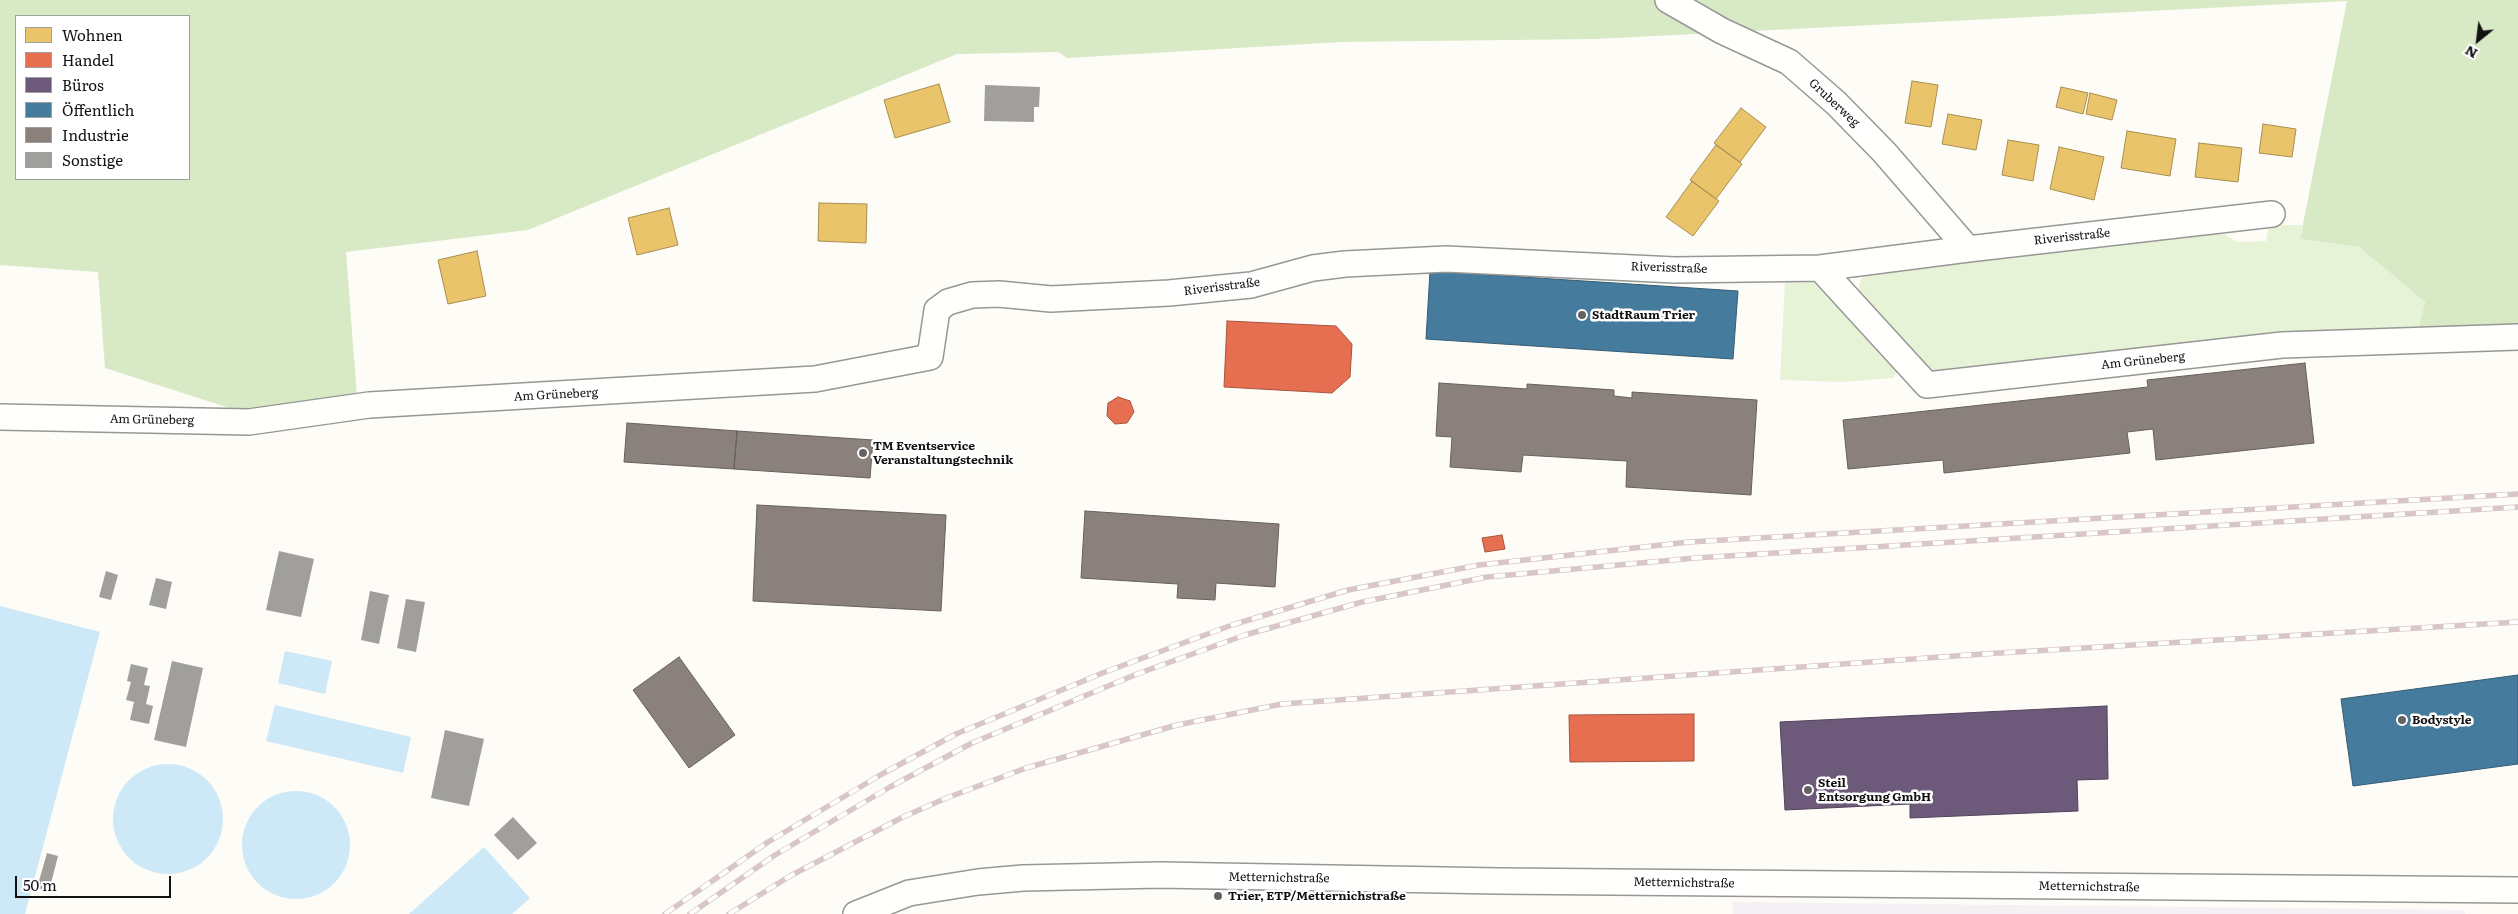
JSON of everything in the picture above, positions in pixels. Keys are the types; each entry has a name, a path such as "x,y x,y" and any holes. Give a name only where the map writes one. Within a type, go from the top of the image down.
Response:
{"street":[{"name":"Gruberweg","path":"1668,0 1722,31 1789,62 1836,103 1884,152 1968,249"},
{"name":"Riverisstraße","path":"1066,299 1238,287 1313,268 1345,264 1446,259 1675,270 1820,268 2272,214"},
{"name":"Am Grüneberg","path":"1820,268 1927,385 2282,345 2518,337"},
{"name":"Am Grüneberg","path":"0,416 249,422 369,405 815,379 930,357 937,310 948,302 972,295 990,294 1066,299"},
{"name":"Metternichstraße","path":"856,914 909,894 978,882 1023,878 1160,874 1529,882 2518,890"}],"shaded area":[{"path":"1733,902 2465,910 2465,914 1733,914"}],"green space":[{"path":"0,0 2518,0 2518,325 2418,331 2425,302 2359,247 2300,239 2347,1 1595,39 1341,42 1067,58 1058,52 957,54 528,230 346,252 357,397 251,415 105,368 98,272 0,265"},
{"path":"2269,225 2302,225 2300,239 2359,247 2425,302 2418,331 1941,375 1931,369 1864,304 1859,295 1860,280 1876,272 2218,230 2237,242 2266,241"},
{"path":"1808,279 1897,366 1898,370 1893,378 1842,382 1780,380 1785,282"}],"water":[{"path":"0,606 100,632 25,914 0,914"},
{"path":"285,651 332,661 325,694 278,683"},
{"path":"275,705 411,737 403,773 266,741"},
{"path":"168,764 179,765 189,769 207,780 218,798 222,808 222,830 218,840 207,858 189,869 179,873 168,874 157,873 147,869 129,858 118,840 114,830 113,819 114,808 118,798 129,780 147,769 157,765"},
{"path":"296,791 317,795 334,807 346,824 350,845 346,866 334,883 317,895 296,899 275,895 258,883 246,866 242,845 246,824 258,807 275,795"},
{"path":"484,847 530,898 512,914 409,914"}],"building: Wohnen":[{"path":"1912,81 1938,85 1931,127 1905,123"},
{"path":"939,84 950,122 895,138 884,100"},
{"path":"2061,87 2088,93 2083,114 2056,107"},
{"path":"2090,93 2117,100 2112,120 2086,114"},
{"path":"1741,108 1766,127 1740,162 1714,143"},
{"path":"1948,114 1982,120 1976,150 1942,144"},
{"path":"2263,124 2296,129 2292,157 2259,153"},
{"path":"2127,131 2176,139 2170,176 2121,168"},
{"path":"2008,140 2039,145 2033,181 2002,175"},
{"path":"2199,143 2242,148 2238,182 2195,177"},
{"path":"1716,145 1742,164 1716,199 1690,180"},
{"path":"2059,147 2104,157 2094,200 2050,189"},
{"path":"1692,181 1719,201 1693,236 1666,217"},
{"path":"819,203 867,204 866,243 818,241"},
{"path":"669,208 678,245 637,255 628,218"},
{"path":"477,251 486,296 448,304 438,260"}],"building: Handel":[{"path":"1227,321 1336,326 1352,344 1350,377 1332,393 1224,387"},
{"path":"1118,397 1130,401 1134,412 1127,423 1115,424 1107,416 1108,403"},
{"path":"1502,535 1505,549 1485,552 1482,538"},
{"path":"1694,714 1694,761 1570,762 1569,715"}],"building: Büros":[{"path":"2107,706 2108,779 2077,780 2078,811 1910,818 1910,804 1785,810 1780,722"}],"building: Öffentlich":[{"name":"StadtRaum Trier","path":"1430,271 1738,291 1733,359 1426,339"},
{"path":"2518,675 2518,764 2353,786 2341,699"}],"building: Industrie":[{"path":"2305,363 2314,443 2156,460 2153,429 2127,432 2130,453 1944,473 1943,460 1848,469 1843,420 2148,387 2147,380"},
{"path":"1439,383 1527,389 1527,384 1614,390 1614,396 1632,398 1632,392 1757,400 1751,495 1626,487 1627,461 1523,455 1521,472 1450,467 1452,437 1436,436"},
{"path":"627,423 737,431 734,469 624,462"},
{"path":"737,431 873,440 870,478 734,469"},
{"path":"757,505 946,515 941,611 753,601"},
{"path":"1085,511 1279,524 1275,587 1216,583 1215,600 1177,598 1178,584 1081,578"},
{"path":"679,657 735,735 689,768 633,690"}],"building: Sonstige":[{"path":"985,85 1040,87 1039,107 1034,107 1034,122 984,121"},
{"path":"279,551 314,559 301,617 266,610"},
{"path":"106,571 118,575 111,600 99,597"},
{"path":"156,578 172,582 166,609 149,605"},
{"path":"370,591 389,595 379,644 361,640"},
{"path":"406,599 425,602 416,652 397,648"},
{"path":"172,661 203,668 186,747 154,740"},
{"path":"131,664 148,668 144,685 150,686 146,704 153,706 149,724 130,720 134,702 126,700 131,682 127,681"},
{"path":"445,730 484,739 469,806 431,798"},
{"path":"513,817 537,843 518,860 494,835"},
{"path":"47,853 58,856 49,891 37,888"}],"railway":[{"path":"665,914 768,842 882,774 956,734 1105,672 1232,625 1348,590 1479,565 1689,542 2518,494"},
{"path":"690,914 775,855 890,787 972,743 1137,674 1245,635 1362,602 1487,577 1695,558 2518,507"},
{"path":"729,914 790,876 903,817 944,799 1026,768 1177,725 1282,704 1983,654 2518,622"}],"place":[{"name":"StadtRaum Trier","path":"1582,315"},
{"name":"TM Eventservice Veranstaltungstechnik","path":"863,453"},
{"name":"Bodystyle","path":"2402,720"},
{"name":"Steil Entsorgung GmbH","path":"1808,790"},
{"name":"Trier, ETP/Metternichstraße","path":"1218,896"}]}
